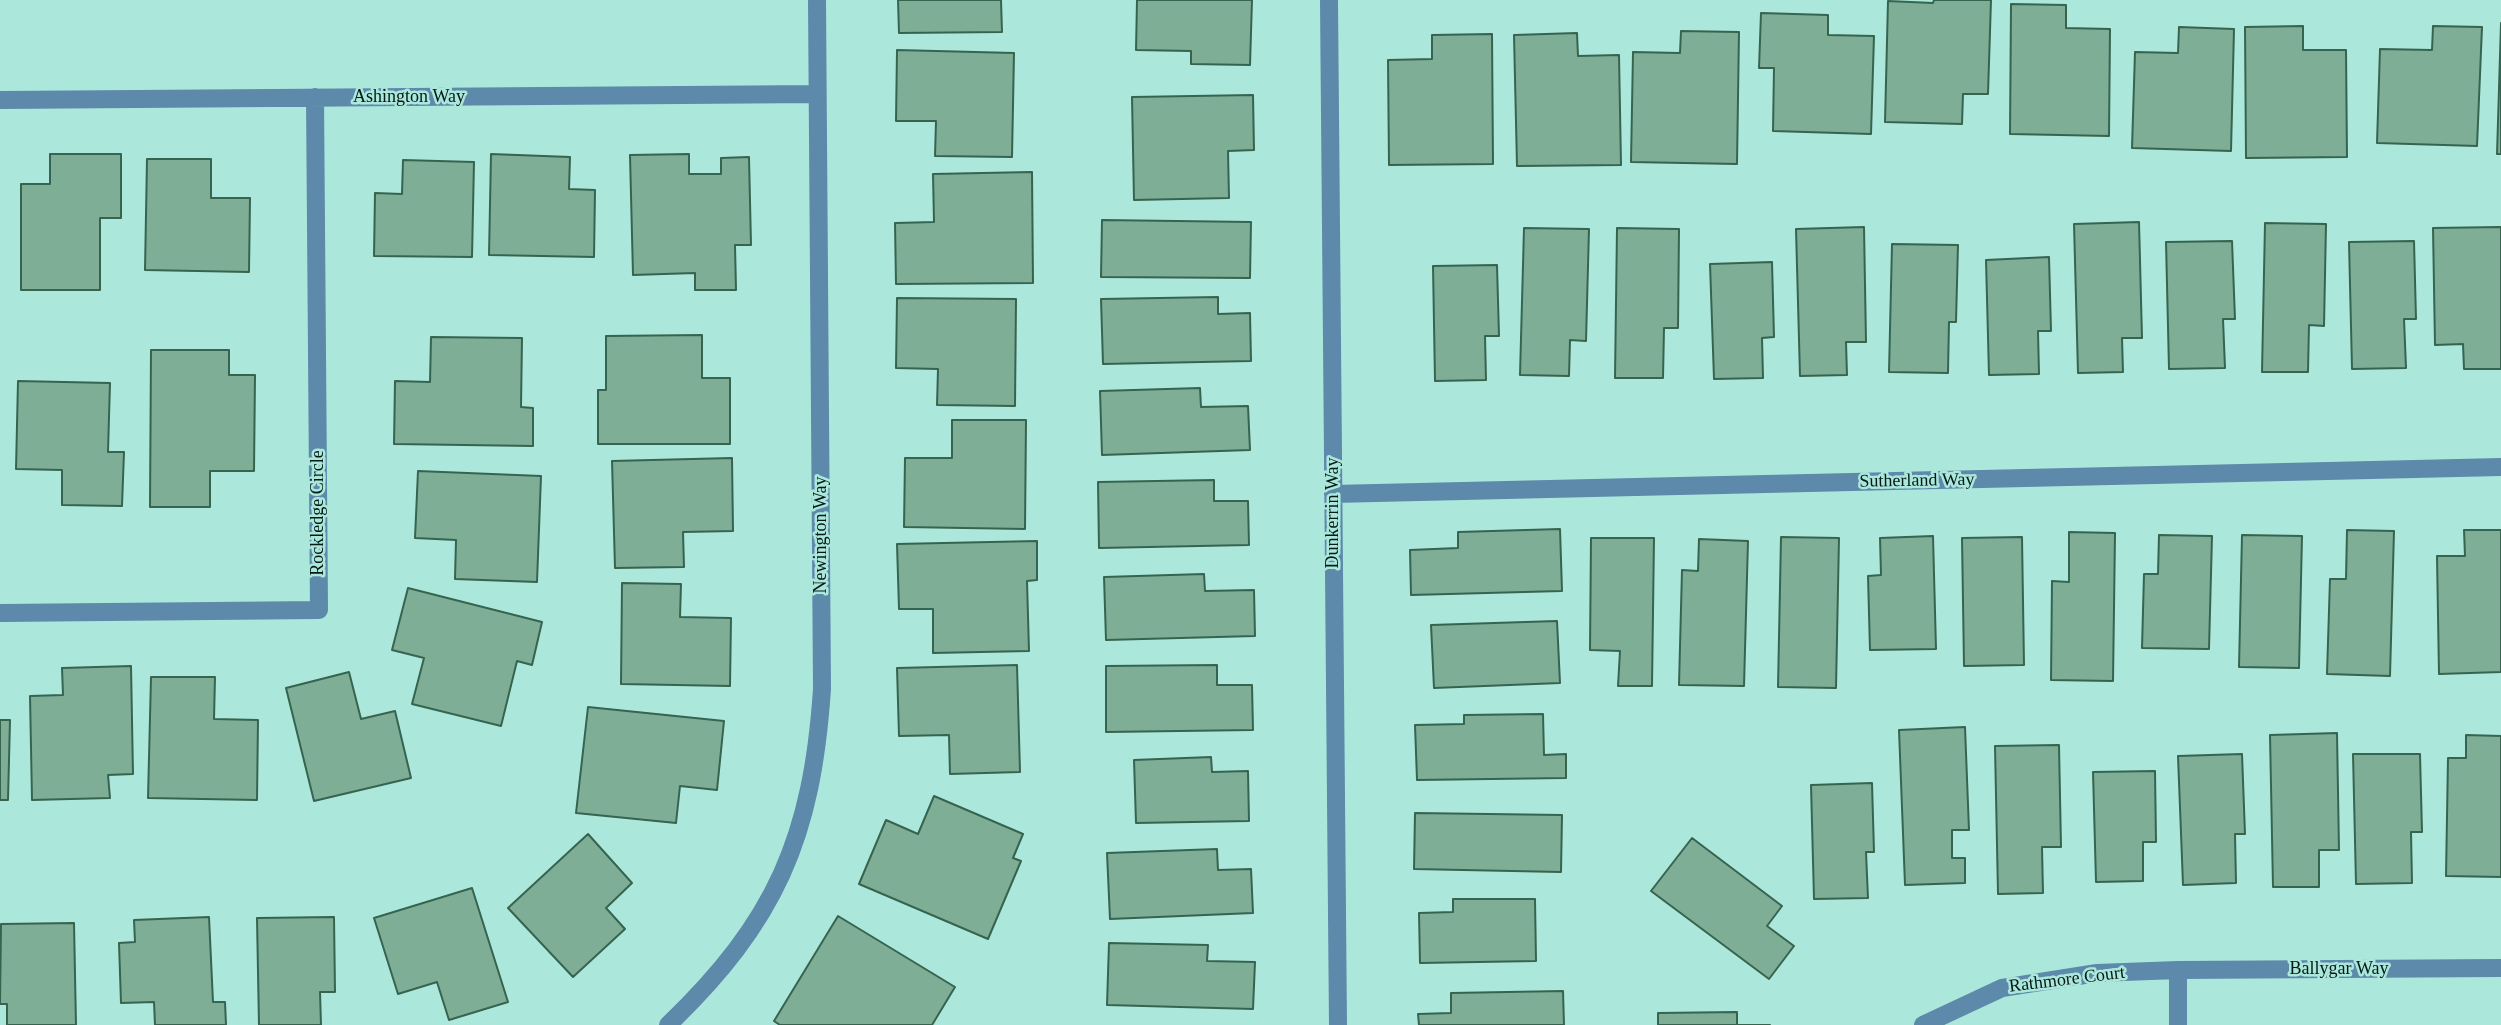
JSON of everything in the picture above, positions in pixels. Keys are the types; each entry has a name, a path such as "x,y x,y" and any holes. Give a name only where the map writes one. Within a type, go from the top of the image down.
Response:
{"street":[{"name":"Newington Way","path":"668,1025 712,983 745,941 772,895 794,846 810,795 819,742 822,676 817,0"},
{"name":"Dunkerrin Way","path":"1329,0 1338,1025"},
{"name":"Ashington Way","path":"0,100 817,94"},
{"name":"Rockledge Circle","path":"0,612 319,610 315,97"},
{"name":"Sutherland Way","path":"1333,494 2501,467"},
{"name":"Ballygar Way","path":"2178,970 2501,968"},
{"name":"Rathmore Court","path":"1923,1025 2002,988 2097,973 2178,970"},
{"path":"2178,970 2178,1025"}],"building":[{"path":"898,0 1001,0 1002,32 899,33"},
{"path":"1137,0 1252,0 1250,65 1191,64 1191,51 1136,50"},
{"path":"1934,0 1991,0 1988,94 1963,94 1962,124 1885,122 1888,1 1933,3"},
{"path":"2011,4 2066,5 2066,28 2110,29 2109,136 2010,134"},
{"path":"1761,13 1828,15 1828,35 1874,36 1871,134 1773,131 1774,68 1759,68"},
{"path":"2501,23 2501,154 2497,154"},
{"path":"2303,26 2303,50 2346,50 2347,157 2246,158 2245,27"},
{"path":"2433,26 2482,27 2477,146 2377,143 2380,49 2432,50"},
{"path":"2179,27 2234,29 2231,151 2132,148 2135,52 2178,53"},
{"path":"1681,31 1739,32 1737,164 1631,162 1633,52 1680,53"},
{"path":"1577,33 1578,56 1619,55 1621,165 1517,166 1514,35"},
{"path":"1492,34 1493,164 1389,165 1388,60 1432,59 1432,35"},
{"path":"897,50 1014,53 1012,157 935,156 936,121 896,121"},
{"path":"1253,95 1254,150 1228,151 1229,198 1134,200 1132,97"},
{"path":"50,154 121,154 121,218 100,218 100,290 21,290 21,184 50,184"},
{"path":"491,154 570,157 569,189 595,190 594,257 489,255"},
{"path":"689,154 689,174 721,174 721,158 749,157 751,245 735,245 736,290 695,290 695,273 633,275 630,155"},
{"path":"147,159 211,159 211,198 250,198 249,272 145,270"},
{"path":"403,160 474,162 472,257 374,256 375,193 402,194"},
{"path":"1032,172 1033,283 896,284 895,223 934,222 933,174"},
{"path":"1102,220 1251,222 1250,278 1101,277"},
{"path":"2139,222 2142,338 2122,338 2123,372 2078,373 2074,224"},
{"path":"2265,223 2326,224 2324,326 2309,325 2308,372 2262,372"},
{"path":"1864,227 1866,342 1846,342 1847,375 1800,376 1796,229"},
{"path":"2501,227 2501,369 2464,369 2463,344 2435,345 2433,228"},
{"path":"1524,228 1589,229 1586,341 1570,340 1569,376 1520,375"},
{"path":"1617,228 1679,229 1678,328 1664,328 1663,378 1615,378"},
{"path":"2232,241 2235,319 2223,319 2225,368 2169,369 2166,242"},
{"path":"2414,241 2416,319 2404,319 2406,368 2352,369 2349,242"},
{"path":"1892,244 1958,245 1956,322 1949,322 1948,373 1889,372"},
{"path":"2049,257 2051,331 2038,331 2039,374 1989,375 1986,260"},
{"path":"1772,262 1774,337 1762,338 1763,378 1714,379 1710,264"},
{"path":"1497,265 1499,336 1485,336 1486,380 1435,381 1433,266"},
{"path":"1218,297 1218,314 1250,313 1251,361 1103,364 1101,299"},
{"path":"897,298 1016,299 1015,406 937,405 938,369 896,368"},
{"path":"702,335 702,378 730,378 730,444 598,444 598,390 606,390 606,336"},
{"path":"431,337 522,338 521,407 533,408 533,446 394,444 395,381 430,382"},
{"path":"151,350 229,350 229,375 255,375 254,471 210,471 210,507 150,507"},
{"path":"18,381 110,383 108,452 124,452 122,506 62,505 62,470 16,469"},
{"path":"1200,388 1201,407 1248,406 1250,450 1102,455 1100,391"},
{"path":"952,420 1026,420 1025,529 904,527 905,458 952,458"},
{"path":"732,458 733,531 683,532 684,567 615,568 612,461"},
{"path":"418,471 541,476 537,582 455,579 456,540 415,538"},
{"path":"1214,480 1214,501 1248,501 1249,545 1099,548 1098,482"},
{"path":"1560,529 1562,591 1411,595 1410,550 1458,548 1458,532"},
{"path":"2347,530 2394,531 2390,676 2327,674 2330,579 2346,579"},
{"path":"2464,530 2501,530 2501,672 2439,674 2437,556 2465,556"},
{"path":"2069,532 2115,533 2113,681 2051,680 2052,581 2069,582"},
{"path":"2159,535 2212,536 2209,649 2142,648 2144,574 2158,574"},
{"path":"2242,535 2302,536 2299,668 2239,667"},
{"path":"1933,536 1936,649 1870,650 1868,576 1881,575 1880,538"},
{"path":"1781,537 1839,538 1836,688 1778,687"},
{"path":"2022,537 2024,665 1964,666 1962,538"},
{"path":"1591,538 1654,538 1652,686 1618,686 1620,651 1590,650"},
{"path":"1699,539 1748,541 1744,686 1679,685 1682,570 1698,571"},
{"path":"1037,541 1037,580 1027,581 1029,651 933,653 933,609 899,609 897,544"},
{"path":"1204,574 1205,591 1254,590 1255,636 1106,640 1104,577"},
{"path":"622,583 681,584 680,617 731,618 730,686 621,684"},
{"path":"408,588 542,622 532,665 517,661 501,726 412,704 424,658 392,650"},
{"path":"1557,621 1560,683 1434,688 1431,625"},
{"path":"1017,665 1020,772 950,774 949,735 899,736 897,668"},
{"path":"1217,665 1217,685 1252,685 1253,730 1106,732 1106,666"},
{"path":"131,666 133,774 108,775 110,798 32,800 30,696 63,695 62,668"},
{"path":"349,672 361,719 395,711 411,778 314,801 286,688"},
{"path":"151,677 215,677 214,719 258,720 257,800 148,798"},
{"path":"588,707 724,721 717,790 680,786 676,823 576,813"},
{"path":"1543,714 1544,755 1566,754 1566,778 1417,780 1415,725 1464,724 1464,715"},
{"path":"0,720 10,720 8,800 0,800"},
{"path":"1965,727 1969,830 1952,830 1952,858 1965,858 1965,883 1905,885 1899,730"},
{"path":"2337,733 2339,850 2319,850 2319,887 2273,887 2270,735"},
{"path":"2466,735 2501,736 2501,877 2446,876 2448,758 2466,758"},
{"path":"2059,745 2061,847 2042,847 2043,893 1998,894 1995,746"},
{"path":"2242,754 2245,834 2235,834 2236,883 2183,885 2178,756"},
{"path":"2353,754 2420,754 2422,832 2411,832 2412,883 2356,884"},
{"path":"1211,757 1212,772 1248,771 1249,821 1136,823 1134,760"},
{"path":"2155,771 2156,842 2143,842 2143,881 2096,882 2093,772"},
{"path":"1872,783 1874,852 1866,852 1868,898 1814,899 1811,785"},
{"path":"934,796 1023,834 1013,858 1021,861 988,939 859,884 886,820 918,834"},
{"path":"1415,813 1562,815 1561,872 1414,869"},
{"path":"588,834 632,883 606,908 625,929 573,977 508,908"},
{"path":"1692,838 1782,906 1767,926 1794,946 1769,979 1651,891"},
{"path":"1217,849 1218,870 1251,869 1253,913 1110,919 1107,853"},
{"path":"472,888 508,1002 449,1020 437,982 398,994 374,918"},
{"path":"1453,899 1535,899 1536,961 1420,963 1419,913 1453,912"},
{"path":"838,916 955,987 932,1025 780,1025 774,1021"},
{"path":"209,917 213,1002 225,1002 226,1025 155,1025 154,1002 121,1003 119,943 135,942 134,920"},
{"path":"334,917 335,992 320,992 321,1025 259,1025 257,918"},
{"path":"74,923 76,1025 7,1025 7,1004 0,1004 1,924"},
{"path":"1109,943 1208,945 1207,961 1255,962 1253,1009 1107,1005"},
{"path":"1563,991 1564,1025 1419,1025 1418,1014 1451,1013 1451,993"},
{"path":"1737,1012 1737,1025 1658,1025 1658,1013"}]}
